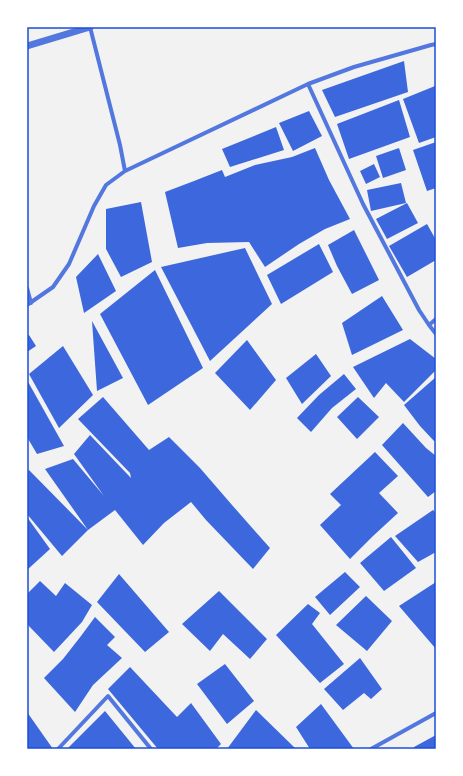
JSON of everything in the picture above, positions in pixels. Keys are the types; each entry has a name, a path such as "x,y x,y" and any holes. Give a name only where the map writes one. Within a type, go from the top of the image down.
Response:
{"street":[{"path":"27,46 90,27 120,145 125,171"},
{"path":"27,288 29,304 53,287 69,264 94,206 106,186 125,171 308,84 354,67 436,44"},
{"path":"308,84 363,204 419,310 436,334"},
{"path":"429,324 436,319"},
{"path":"58,749 108,696 151,749"},
{"path":"371,749 436,713"}],"building":[{"path":"404,61 408,92 335,117 322,90"},
{"path":"435,86 436,137 419,143 403,99"},
{"path":"399,100 410,137 349,159 337,124"},
{"path":"309,111 322,136 293,151 279,123"},
{"path":"276,127 284,150 230,167 222,149"},
{"path":"436,142 436,188 427,191 413,150"},
{"path":"315,148 329,180 350,219 325,229 299,244 265,267 249,242 207,243 178,248 165,192 222,170 225,177 255,165 292,157"},
{"path":"399,148 406,170 383,178 376,156"},
{"path":"374,164 380,177 366,184 360,171"},
{"path":"401,183 406,203 371,211 367,190"},
{"path":"141,202 152,262 121,277 106,249 106,209"},
{"path":"407,203 418,223 387,239 376,219"},
{"path":"427,224 436,240 436,260 407,277 389,246"},
{"path":"354,230 379,280 352,294 328,245"},
{"path":"319,244 333,272 281,304 267,275"},
{"path":"245,248 272,304 210,361 161,267"},
{"path":"98,254 116,291 84,313 76,277"},
{"path":"155,270 203,368 148,405 100,314"},
{"path":"382,296 403,330 352,355 342,323"},
{"path":"92,321 123,378 97,391"},
{"path":"29,335 36,346 27,352 27,336"},
{"path":"410,339 436,359 436,370 404,402 386,383 374,398 353,367"},
{"path":"247,340 276,380 250,410 215,373"},
{"path":"63,346 93,395 59,428 29,374"},
{"path":"316,354 331,376 302,404 286,378"},
{"path":"344,374 356,389 332,408 311,432 297,418 319,395"},
{"path":"436,377 436,440 434,441 404,405"},
{"path":"27,380 64,446 37,454 27,437"},
{"path":"103,397 149,450 169,437 200,468 270,548 253,569 206,520 191,502 164,523 143,545 115,510 88,530 45,469 73,459 104,496 74,454 90,435 131,478 130,473 78,419"},
{"path":"358,397 379,417 357,439 337,417"},
{"path":"403,423 426,448 436,456 436,491 428,497 382,445"},
{"path":"375,452 398,476 379,493 398,513 350,559 320,525 341,505 330,494"},
{"path":"29,470 88,530 62,556 27,514 27,472"},
{"path":"433,510 436,513 436,552 418,562 395,536"},
{"path":"27,517 50,549 27,570"},
{"path":"391,537 416,568 384,591 360,563"},
{"path":"345,572 360,587 330,615 315,597"},
{"path":"119,574 169,632 145,652 97,602"},
{"path":"40,581 56,596 65,583 92,605 82,622 54,652 27,624 27,594"},
{"path":"436,582 436,649 399,606"},
{"path":"219,591 267,639 250,659 223,634 210,651 182,624"},
{"path":"366,596 392,621 367,651 336,625"},
{"path":"308,604 320,613 312,624 344,664 320,683 276,635"},
{"path":"95,617 115,637 107,645 122,658 93,685 75,712 44,678 63,659"},
{"path":"360,658 382,689 371,699 364,693 343,710 324,689"},
{"path":"225,664 254,701 227,724 197,684"},
{"path":"130,667 177,717 191,703 221,744 216,749 158,749 108,689"},
{"path":"321,704 354,749 310,749 296,727"},
{"path":"256,710 296,749 227,749"},
{"path":"105,711 136,749 67,749"},
{"path":"27,712 53,749 27,749"},
{"path":"436,735 436,749 414,749 414,747"}]}
